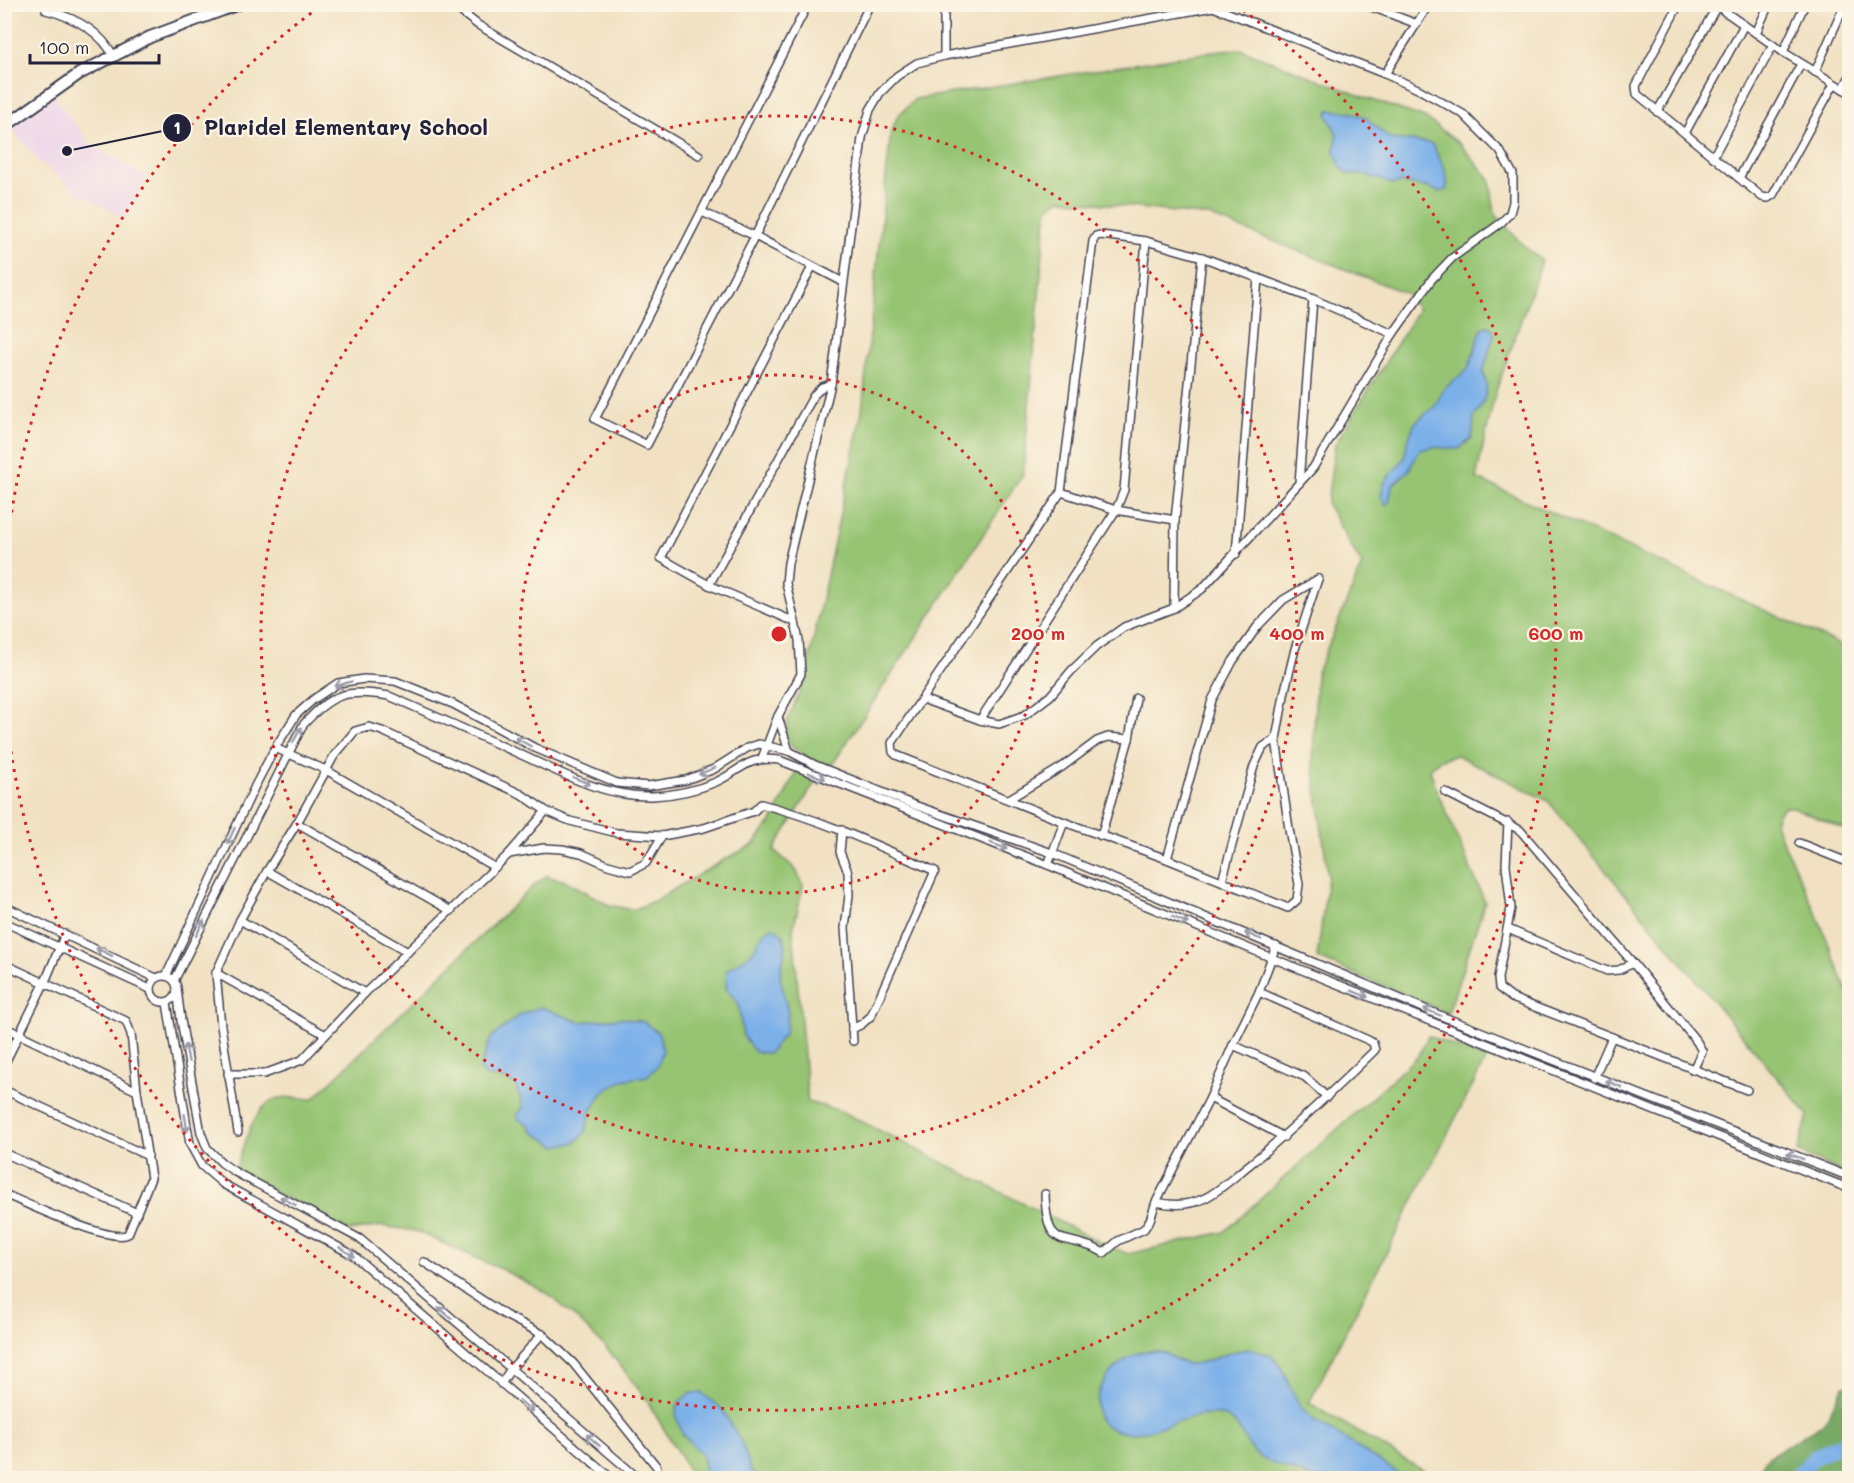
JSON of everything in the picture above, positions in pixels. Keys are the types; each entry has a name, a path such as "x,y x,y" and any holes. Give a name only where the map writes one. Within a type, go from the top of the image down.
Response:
{"main road":[{"path":"4,127 79,75 150,37 239,4"}],"street":[{"path":"451,4 478,26 699,155"},
{"path":"808,4 595,419 647,445 755,236 870,4"},
{"path":"944,4 944,56"},
{"path":"1169,4 1174,13"},
{"path":"1364,4 1417,24"},
{"path":"1385,74 1429,4"},
{"path":"1679,4 1636,86 1636,94 1762,197 1768,198 1773,195 1834,84"},
{"path":"1726,13 1730,4"},
{"path":"1756,33 1769,4"},
{"path":"1783,52 1805,4"},
{"path":"1815,72 1845,4"},
{"path":"1658,112 1716,5 1801,64 1846,91 1850,76"},
{"path":"762,758 778,716 801,674 799,640 786,583 788,563 831,384 862,138 870,110 880,93 897,76 917,63 944,56 1213,7 1385,74 1463,114 1500,151 1513,174 1513,202 1510,213 1501,223 1452,258 1432,279 1393,334 1314,468 1236,554 1202,589 1174,608 1124,627 1096,646 1050,696 1025,715 999,724 980,720 922,699"},
{"path":"46,10 61,14 96,34 108,45 114,57"},
{"path":"1685,133 1744,25"},
{"path":"1713,157 1773,45"},
{"path":"1739,178 1801,64"},
{"path":"702,212 755,236 843,282"},
{"path":"1167,859 1212,700 1233,661 1257,627 1283,600 1318,579 1295,649 1276,739 1288,829 1299,884 1297,900 1288,908 1167,859 1064,822 893,752 892,743 1061,492 1093,241 1101,235 1146,241 1202,257 1313,299 1393,334"},
{"path":"980,720 1116,510 1124,490 1146,241"},
{"path":"1174,608 1175,520 1202,257"},
{"path":"795,622 709,585 661,558 812,267"},
{"path":"1236,554 1258,278"},
{"path":"1299,483 1313,299"},
{"path":"709,585 814,395 822,387 831,384"},
{"path":"1061,492 1116,510 1175,520"},
{"path":"166,976 255,786 296,715 314,699 338,683 364,679 395,681 453,705 535,748 617,783 648,786 686,780 714,769 747,748 759,744 789,751 815,765 914,805 1052,853 1444,1017 1850,1177"},
{"path":"174,981 303,725 320,705 341,695 364,692 389,696 585,783 632,795 652,796 697,788 717,781 762,758 779,760 1048,865 1272,958 1850,1189"},
{"path":"1101,836 1129,739 1136,698"},
{"path":"778,716 789,751"},
{"path":"238,1132 221,1026 216,973 240,920 339,749 355,731 369,727 382,730 521,794 546,811 570,821 617,832 662,836 704,828 754,811 761,804 793,812 842,830 935,871 871,1016 852,1029"},
{"path":"1009,799 1062,767 1097,741 1108,737 1129,739"},
{"path":"1222,881 1254,766 1263,747 1276,739"},
{"path":"275,748 326,770 494,867"},
{"path":"1445,792 1520,830 1634,963 1702,1051 1693,1070"},
{"path":"228,1074 264,1074 302,1060 365,993 509,854 546,811"},
{"path":"1048,865 1064,822"},
{"path":"1508,822 1506,866 1511,908 1498,978 1499,988 1512,998 1747,1090"},
{"path":"297,823 451,911"},
{"path":"842,830 840,852 848,872 849,895 845,928 853,1041"},
{"path":"509,854 544,848 562,849 630,871 646,863 662,836"},
{"path":"1799,843 1850,863"},
{"path":"267,871 408,952"},
{"path":"4,906 156,978"},
{"path":"240,920 365,993"},
{"path":"4,922 150,989"},
{"path":"1508,929 1607,970 1619,970 1634,963"},
{"path":"4,1065 45,982 65,933"},
{"path":"1045,1194 1046,1221 1053,1233 1067,1241 1092,1246 1104,1253 1118,1241 1144,1229 1210,1098 1259,992 1276,946"},
{"path":"4,964 126,1021 130,1034 151,1178 128,1234 123,1237 101,1233 4,1194"},
{"path":"216,973 324,1034"},
{"path":"177,989 174,998 167,1003 159,1002 152,997 150,989 156,978 166,976 174,981 177,989 201,1133 207,1148 235,1172 360,1239 638,1479"},
{"path":"1156,1202 1171,1206 1189,1204 1205,1198 1284,1137 1375,1050 1373,1043 1259,992"},
{"path":"167,1003 190,1144 193,1154 202,1166 223,1184 353,1255 611,1479"},
{"path":"4,1027 137,1091"},
{"path":"1590,1086 1612,1036"},
{"path":"1233,1045 1305,1077 1327,1097"},
{"path":"4,1090 148,1156"},
{"path":"1210,1098 1284,1137"},
{"path":"4,1153 137,1213"},
{"path":"424,1262 505,1315 542,1334 573,1363 657,1467"},
{"path":"501,1384 510,1370 542,1334"}],"shaded area":[{"path":"53,95 89,143 148,178 124,218 79,193 37,159 9,125"}],"green space":[{"path":"1240,49 1366,98 1425,118 1459,143 1490,179 1495,214 1522,244 1542,261 1495,394 1476,478 1849,649 1849,831 1792,807 1785,807 1778,813 1775,824 1820,922 1849,996 1849,1175 1798,1152 1808,1115 1548,801 1457,755 1441,759 1430,769 1435,786 1485,902 1448,1013 1317,958 1328,876 1313,763 1316,675 1362,565 1327,504 1335,444 1418,310 1406,293 1209,216 1061,199 1048,208 1046,217 1023,474 832,765 812,787 774,850 796,870 803,886 793,930 808,1102 841,1111 1097,1241 1128,1254 1224,1232 1419,1055 1428,1036 1486,1059 1309,1403 1436,1478 693,1478 646,1399 609,1351 547,1293 503,1270 416,1231 382,1226 348,1231 235,1171 250,1128 263,1108 271,1101 284,1097 313,1099 546,876 566,881 609,905 633,910 656,900 752,846 772,821 805,754 793,748 785,737 788,719 805,679 862,411 891,133 897,117 915,99"},
{"path":"1849,1385 1849,1477 1752,1478 1768,1457 1824,1423 1844,1386"}],"water":[{"path":"1330,110 1365,117 1390,139 1433,145 1445,173 1447,189 1441,192 1402,183 1392,184 1367,175 1348,174 1341,167 1335,152 1337,134 1327,114"},
{"path":"1489,326 1494,335 1483,372 1487,385 1482,405 1474,417 1472,438 1459,449 1433,447 1420,450 1409,470 1392,486 1389,502 1385,505 1381,496 1383,487 1386,480 1404,459 1415,423 1435,406 1444,389 1468,369 1481,331 1484,327"},
{"path":"773,927 782,934 786,945 780,976 788,1013 785,1033 769,1053 755,1052 743,1036 738,1003 726,988 727,970 748,956 763,933"},
{"path":"541,1007 579,1022 622,1018 644,1022 659,1034 663,1051 657,1067 647,1076 623,1080 603,1092 591,1111 585,1133 574,1143 556,1146 533,1132 528,1124 519,1120 517,1115 523,1108 518,1092 512,1083 485,1076 480,1069 491,1038 520,1015"},
{"path":"1249,1349 1270,1355 1281,1367 1299,1405 1311,1418 1404,1478 1312,1478 1260,1457 1231,1420 1217,1415 1203,1415 1136,1433 1110,1428 1099,1418 1097,1402 1104,1382 1118,1365 1137,1354 1158,1351 1183,1363 1192,1364"},
{"path":"691,1393 702,1393 722,1409 742,1443 751,1471 760,1478 706,1478 702,1455 683,1435 677,1419 676,1410 680,1401"}],"waterway":[{"path":"1795,1478 1815,1457 1850,1439"}],"place":[{"name":"Plaridel Elementary School","path":"67,151"}]}
